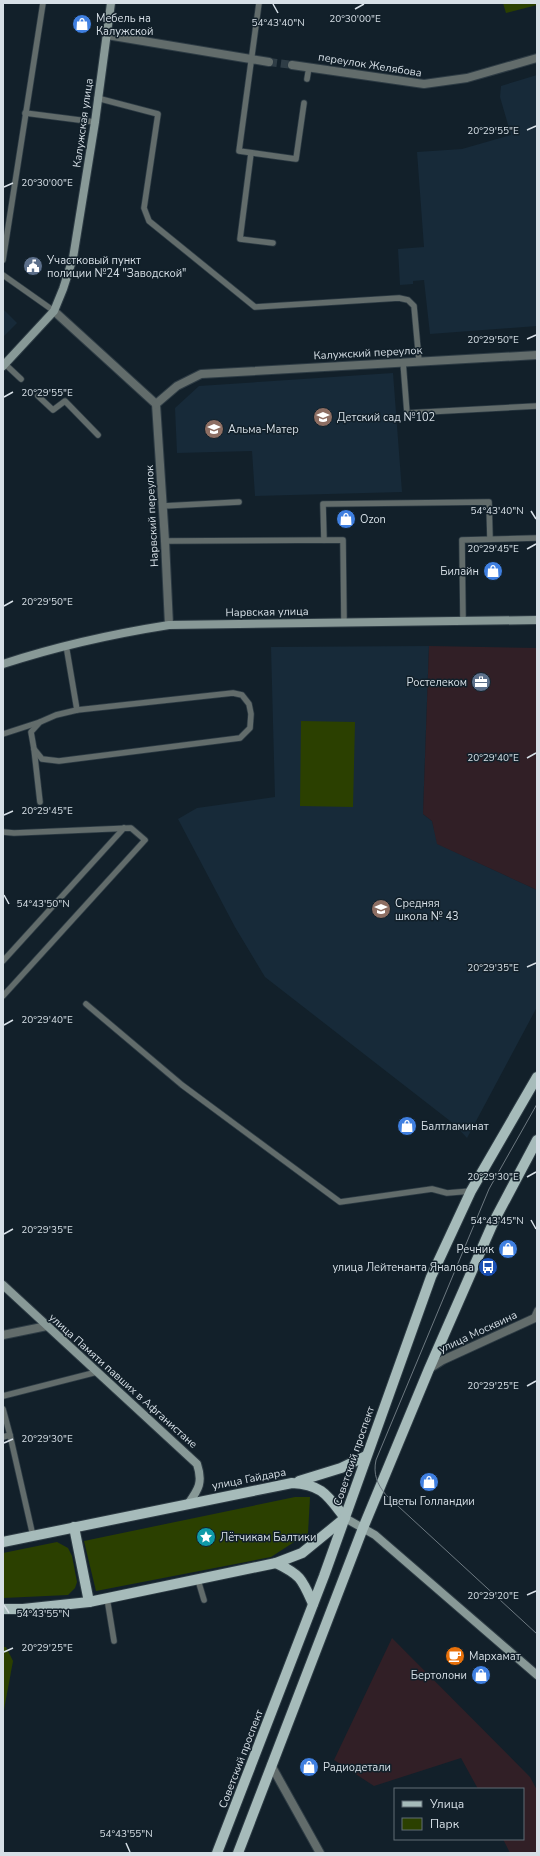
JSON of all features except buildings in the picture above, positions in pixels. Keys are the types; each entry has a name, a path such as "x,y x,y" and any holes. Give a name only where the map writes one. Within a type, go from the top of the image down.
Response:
{"main road":[{"name":"Калужская улица","path":"4,365 54,311 73,258 95,122 111,3"},
{"name":"Нарвская улица","path":"3,664 66,645 121,632 169,625 537,620"},
{"name":"Советский проспект","path":"217,1853 345,1518 431,1277 471,1191 537,1077"},
{"path":"238,1853 363,1528 429,1369 493,1223 537,1140"},
{"name":"улица Памяти павших в Афганистане","path":"3,1285 197,1464 201,1474 200,1482 196,1492 188,1504"},
{"path":"292,1483 341,1468 366,1456"},
{"name":"улица Гайдара","path":"3,1542 292,1483 309,1484 316,1487 330,1498 345,1518"},
{"path":"3,1609 24,1609 89,1602 276,1563 302,1553 345,1518 375,1535 537,1675"},
{"path":"74,1527 89,1602"},
{"path":"276,1563 299,1576 313,1604"}],"street":[{"path":"107,35 269,62"},
{"name":"переулок Желябова","path":"292,65 424,84 467,78 537,58"},
{"path":"54,311 156,404"},
{"name":"Калужский переулок","path":"156,404 177,386 201,374 537,355"},
{"name":"Нарвский переулок","path":"156,404 169,625"},
{"name":"улица Москвина","path":"429,1369 444,1360 535,1318"},
{"path":"3,1335 47,1326"},
{"path":"272,1765 320,1853"}],"lane":[{"path":"3,260 43,3"},
{"path":"259,3 239,151 296,159 304,103"},
{"path":"307,79 309,67"},
{"path":"98,98 158,114 144,208 148,221 255,307 399,298 408,300 414,306 419,362"},
{"path":"25,113 95,122"},
{"path":"251,153 240,239 273,243"},
{"path":"3,275 54,311"},
{"path":"403,362 407,413 537,406"},
{"path":"4,365 21,379"},
{"path":"38,396 53,410 65,401 98,435"},
{"path":"163,506 239,502"},
{"path":"324,540 323,504 489,502 490,539"},
{"path":"463,620 462,540 537,538"},
{"path":"165,541 343,540 344,622"},
{"path":"66,645 78,710"},
{"path":"3,734 56,715 78,710 233,692 242,695 249,704 251,714 250,728 240,738 59,761 42,759 34,749"},
{"path":"40,722 31,732 40,802"},
{"path":"3,961 124,828"},
{"path":"3,832 14,834 131,828 145,840 3,996"},
{"path":"86,1004 182,1085 340,1202 432,1189 447,1192 471,1191"},
{"path":"535,1318 537,1310"},
{"path":"3,1396 98,1372"},
{"path":"3,1408 33,1536"},
{"path":"3,1437 10,1435"},
{"path":"198,1580 204,1600"},
{"path":"107,1598 114,1641"}],"shaded area":[{"path":"537,75 537,326 430,334 424,280 413,281 413,284 400,285 398,249 424,247 417,152 462,149 511,135 500,97 501,86"},
{"path":"3,309 17,323 3,337"},
{"name":"Детский сад №102","path":"393,373 402,492 255,496 252,451 177,453 175,408 199,386"},
{"name":"Средняя школа № 43","path":"429,646 423,814 432,821 438,844 537,890 537,1007 467,1138 454,1124 265,977 235,927 178,819 197,808 275,797 271,647"},
{"path":"429,646 537,648 537,890 437,844 432,821 423,814"},
{"path":"392,1638 530,1777 537,1790 537,1853 510,1853 504,1840 524,1840 524,1788 477,1788 461,1758 374,1786 334,1760"}],"green space":[{"path":"503,3 537,3 537,5 506,13"},
{"path":"301,721 355,722 353,807 300,806"},
{"path":"295,1497 310,1497 308,1533 271,1557 96,1591 84,1541"},
{"path":"57,1542 68,1548 72,1556 77,1582 75,1588 68,1595 3,1598 3,1553"},
{"path":"3,1647 6,1647 13,1661 3,1715"}],"tunnel":[{"path":"269,62 292,65"}],"tram line":[{"path":"537,1104 489,1189 376,1460 375,1470 378,1483 386,1495 537,1634"}],"place":[{"name":"Мебель на Калужской","path":"82,24"},
{"name":"Участковый пункт полиции №24 \"Заводской\"","path":"33,266"},
{"name":"Детский сад №102","path":"323,417"},
{"name":"Альма-Матер","path":"214,429"},
{"name":"Ozon","path":"346,519"},
{"name":"Билайн","path":"493,571"},
{"name":"Ростелеком","path":"481,682"},
{"name":"Средняя школа № 43","path":"381,909"},
{"name":"Балтламинат","path":"407,1126"},
{"name":"Речник","path":"508,1249"},
{"name":"улица Лейтенанта Яналова","path":"488,1267"},
{"name":"Цветы Голландии","path":"429,1482"},
{"name":"Лётчикам Балтики","path":"206,1537"},
{"name":"Мархамат","path":"455,1656"},
{"name":"Бертолони","path":"481,1675"},
{"name":"Радиодетали","path":"309,1767"}]}
